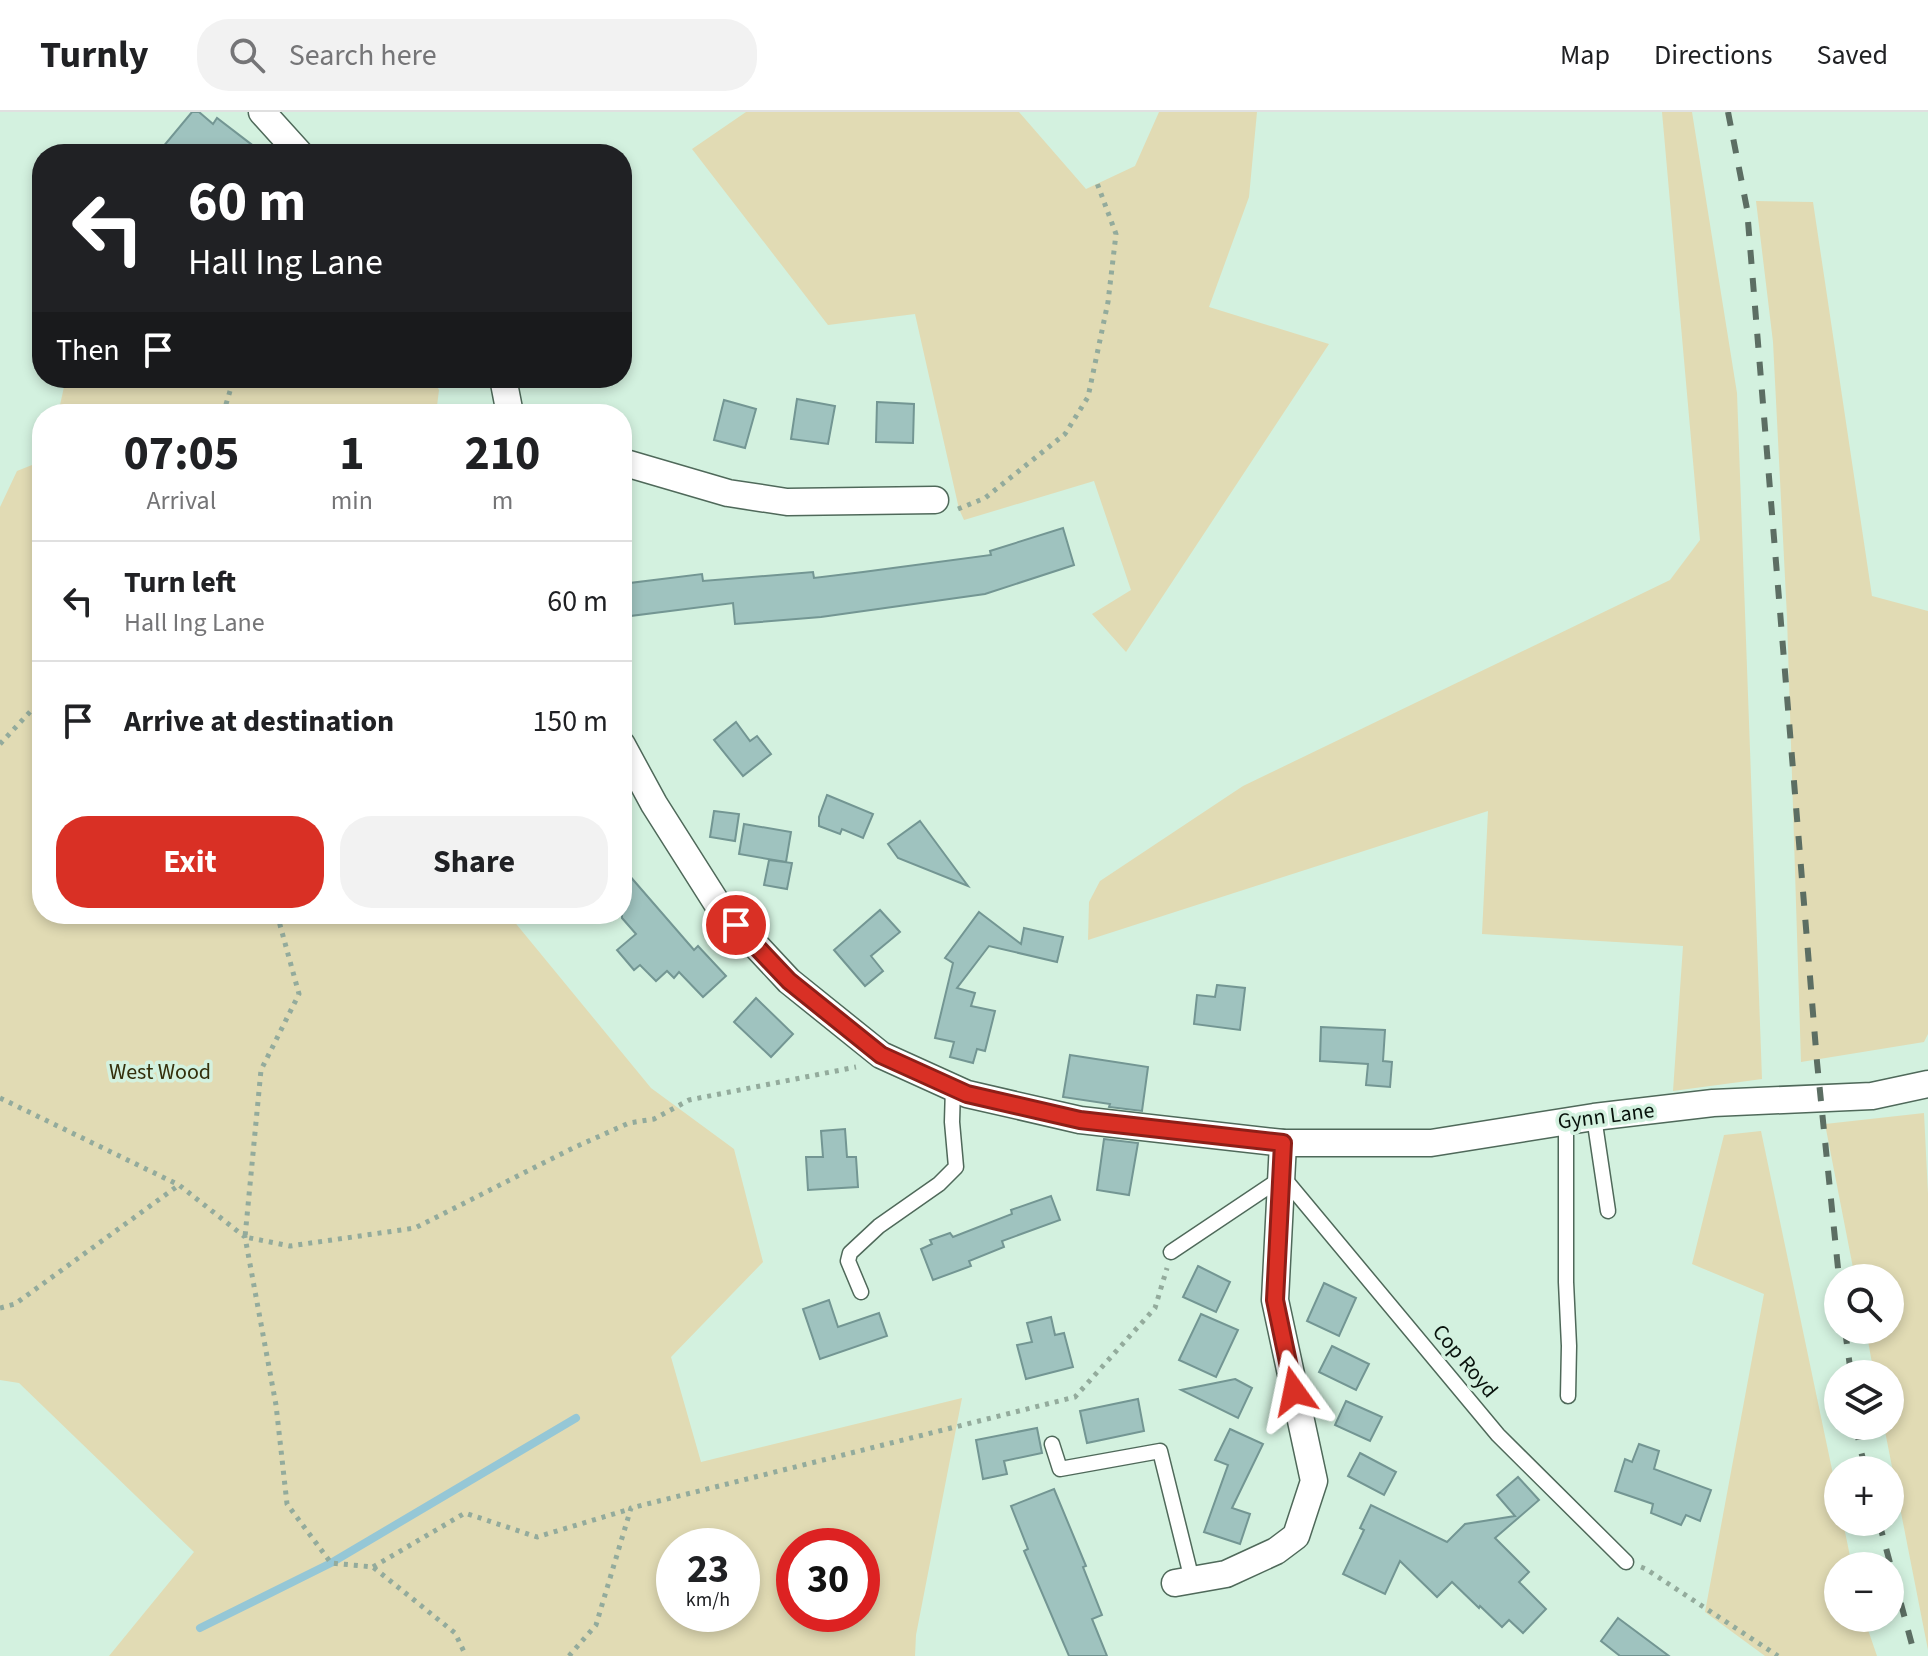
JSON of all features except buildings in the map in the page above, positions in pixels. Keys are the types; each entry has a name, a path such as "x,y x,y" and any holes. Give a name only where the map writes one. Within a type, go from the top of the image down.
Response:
{"street":[{"path":"262,112 291,144"},
{"path":"632,465 728,493 787,502 935,500"},
{"name":"Gynn Lane","path":"632,763 718,905 789,981 881,1055 967,1094 1080,1120 1283,1143 1431,1143 1566,1120 1713,1103 1872,1096 1928,1084"},
{"path":"1184,1582 1226,1574 1276,1551 1296,1536 1314,1481 1275,1300 1283,1143"}],"lane":[{"path":"861,1292 848,1261 850,1253 879,1226 939,1184 956,1167 953,1087"},
{"path":"1594,1117 1608,1211"},
{"path":"1566,1120 1568,1396"},
{"path":"1171,1252 1283,1177"},
{"name":"Cop Royd","path":"1283,1177 1498,1435 1626,1562"},
{"path":"1052,1444 1060,1469 1160,1451 1184,1582"}],"path":[{"path":"935,500 959,509 985,498 1065,434 1088,397 1108,302 1116,234 1097,183"},
{"path":"0,744 32,710"},
{"path":"280,924 299,994 261,1070 245,1237 276,1405 287,1504 331,1563 373,1567 455,1633 466,1656"},
{"path":"0,1098 179,1185 245,1237 290,1246 415,1228 573,1148 629,1123 654,1119 689,1100 874,1063 881,1055"},
{"path":"0,1308 15,1304 179,1185"},
{"path":"373,1567 465,1513 537,1537 631,1508 1075,1397 1155,1308 1171,1252"},
{"path":"569,1656 596,1625 631,1508"},
{"path":"1626,1562 1646,1569 1778,1656"}],"green space":[{"path":"746,112 1019,112 1086,189 1135,166 1159,112 1257,112 1249,197 1209,307 1329,344 1126,652 1092,614 1131,590 1094,481 964,520 915,314 828,325 692,149"},
{"path":"1662,112 1692,112 1737,393 1762,1079 1673,1091 1683,946 1482,934 1488,811 1088,940 1089,902 1100,881 1243,786 1670,580 1700,540"},
{"path":"1756,201 1813,202 1872,596 1928,611 1928,1034 1924,1042 1801,1062 1787,617 1773,342"},
{"path":"64,388 439,390 437,404 60,404"},
{"name":"West Wood","path":"32,465 32,924 516,924 651,1088 734,1149 763,1262 671,1357 701,1462 962,1398 916,1635 915,1656 109,1656 194,1552 19,1383 0,1380 0,507 17,471"},
{"path":"1924,1113 1928,1194 1928,1650 1904,1528 1904,1456 1890,1456 1887,1440 1904,1440 1904,1360 1871,1360 1869,1344 1904,1344 1904,1264 1852,1264 1825,1124"},
{"path":"1761,1131 1829,1456 1824,1456 1824,1536 1846,1536 1849,1552 1824,1552 1824,1632 1869,1632 1877,1656 1765,1656 1705,1612 1764,1294 1692,1264 1724,1135"}],"waterway":[{"path":"200,1628 331,1563 576,1418"}],"railway":[{"path":"1728,112 1747,209 1817,1062 1838,1264"},
{"path":"1847,1344 1849,1360"},
{"path":"1859,1440 1862,1456"},
{"path":"1883,1536 1915,1656"}],"route":[{"path":"736,925 789,981 881,1055 967,1094 1080,1120 1283,1143 1275,1300 1294,1391"}]}
